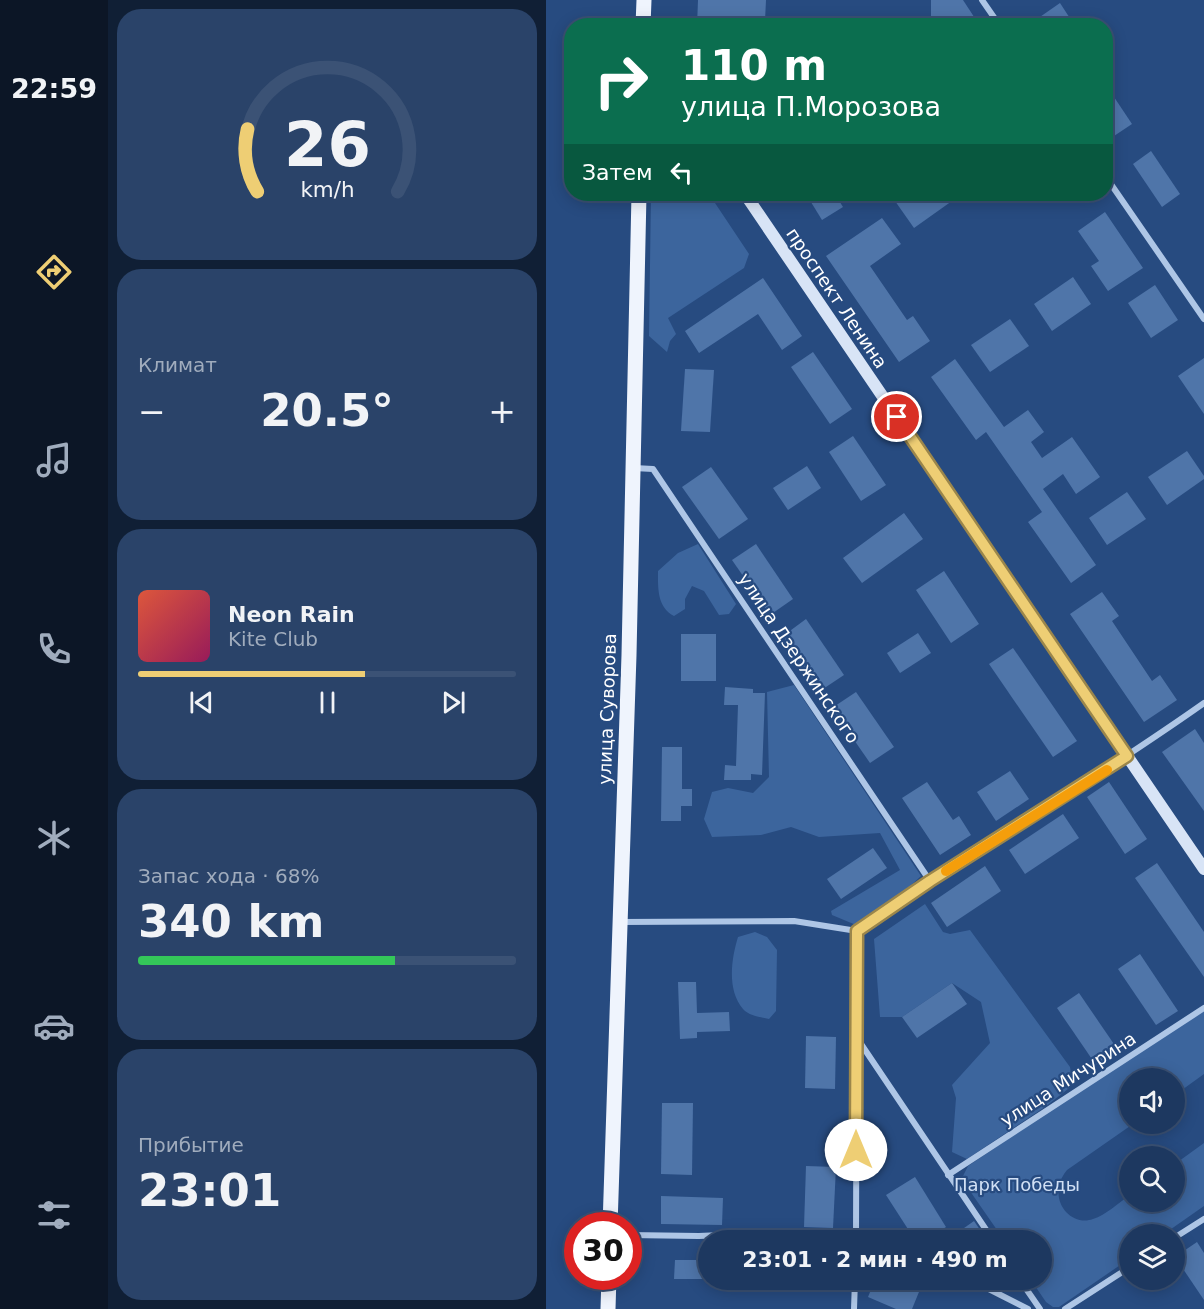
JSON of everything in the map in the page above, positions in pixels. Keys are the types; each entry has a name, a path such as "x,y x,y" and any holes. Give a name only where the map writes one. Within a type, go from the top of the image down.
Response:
{"main road":[{"path":"643,18 644,0"},
{"name":"улица Суворова","path":"610,1212 639,201"},
{"name":"проспект Ленина","path":"750,201 1204,869"},
{"path":"609,1290 609,1309"}],"street":[{"path":"982,0 994,18"},
{"path":"1113,187 1204,319"},
{"name":"улица Дзержинского","path":"633,468 653,469 930,881"},
{"path":"620,922 794,921 857,931 930,881 1127,756 1204,703"},
{"path":"856,1230 857,931"},
{"name":"улица Мичурина","path":"948,1175 1204,1008"},
{"path":"856,1038 986,1230"},
{"path":"1185,1231 1204,1219"},
{"path":"642,1235 698,1236"},
{"path":"1065,1309 1119,1274"},
{"path":"854,1309 855,1290"},
{"path":"991,1290 1028,1309"},
{"path":"1027,1290 1040,1309"}],"green space":[{"path":"651,201 714,201 749,254 744,268 668,318 676,334 670,341 667,352 649,336"},
{"path":"698,544 736,604 729,614 719,615 704,591 692,586 685,599 685,609 674,616 664,608 661,602 658,571 678,553"},
{"path":"794,685 921,876 907,889 856,925 832,915 831,911 900,870 880,833 819,837 791,827 761,835 712,837 704,819 712,792 728,788 753,793 769,777 767,692"},
{"path":"925,904 943,932 950,934 970,930 1070,1067 1073,1085 1045,1107 967,1159 952,1152 956,1098 952,1085 990,1043 981,1002 952,983 902,1017 880,1017 874,939"},
{"path":"755,932 767,937 777,950 776,1011 769,1019 752,1015 743,1009 734,993 732,965 738,937"},
{"name":"Парк Победы","path":"1204,1008 1204,1074 1185,1088 1185,1068 1119,1068 1119,1134 1067,1170 1060,1182 1059,1194 1063,1208 1079,1220 1093,1219 1103,1215 1119,1203 1119,1212 1185,1212 1185,1157 1204,1143 1204,1206 1178,1224 1119,1224 1119,1266 1059,1307 1053,1307 1046,1302 1038,1290 1052,1290 1052,1230 997,1230 963,1181 968,1166"}],"building":[{"path":"698,0 766,0 765,18 697,18"},
{"path":"931,0 963,0 975,18 931,18"},
{"path":"1060,3 1070,18 1038,18"},
{"path":"1113,96 1132,124 1114,136 1113,134"},
{"path":"1151,151 1180,194 1162,207 1133,164"},
{"path":"810,201 839,201 843,207 822,220"},
{"path":"895,201 952,201 914,228"},
{"path":"1105,212 1143,268 1108,291 1091,266 1099,261 1078,231"},
{"path":"882,218 901,244 870,266 907,320 913,316 930,341 899,362 826,256"},
{"path":"1073,277 1091,304 1052,331 1034,304"},
{"path":"763,278 802,336 782,350 758,314 699,353 685,331"},
{"path":"1155,285 1178,320 1151,338 1128,303"},
{"path":"1010,319 1029,346 990,372 971,345"},
{"path":"813,352 852,409 830,424 791,367"},
{"path":"1204,358 1204,414 1178,376"},
{"path":"955,359 1004,427 1028,410 1044,432 1031,442 1042,458 1072,437 1100,477 1076,494 1063,474 1043,489 1096,565 1071,583 1028,522 1042,512 986,432 976,440 931,377"},
{"path":"685,369 714,370 710,432 681,431"},
{"path":"853,436 886,485 861,501 829,452"},
{"path":"1187,451 1204,479 1167,505 1148,477"},
{"path":"807,466 821,488 788,510 773,488"},
{"path":"711,467 748,519 719,539 682,487"},
{"path":"1127,492 1146,519 1107,545 1089,518"},
{"path":"904,513 923,539 862,583 843,558"},
{"path":"756,544 793,599 770,615 732,560"},
{"path":"944,571 979,624 951,643 916,590"},
{"path":"1102,592 1119,616 1112,621 1152,681 1160,675 1177,700 1144,722 1070,614"},
{"path":"806,619 844,675 820,691 783,636"},
{"path":"918,633 931,653 900,673 887,653"},
{"path":"681,634 716,634 716,681 681,681"},
{"path":"1013,648 1077,741 1053,757 989,664"},
{"path":"725,687 753,689 753,693 765,693 762,775 751,774 751,780 724,780 725,765 736,766 738,705 724,705"},
{"path":"856,692 894,747 870,763 832,708"},
{"path":"1195,729 1204,743 1204,811 1162,752"},
{"path":"662,747 682,747 682,789 692,789 692,806 681,806 681,821 661,821"},
{"path":"1010,771 1029,799 996,821 977,792"},
{"path":"927,782 953,820 959,816 971,835 940,855 902,798"},
{"path":"1109,782 1147,839 1125,854 1087,797"},
{"path":"1063,814 1079,838 1025,874 1009,850"},
{"path":"873,848 887,868 841,899 827,879"},
{"path":"1157,863 1204,932 1204,977 1135,878"},
{"path":"985,866 1001,891 947,927 931,903"},
{"path":"1140,954 1178,1011 1156,1025 1118,969"},
{"path":"678,982 696,982 697,1013 729,1012 730,1031 697,1032 697,1038 680,1039"},
{"path":"952,983 967,1004 917,1038 902,1017"},
{"path":"1079,993 1118,1050 1096,1065 1057,1008"},
{"path":"806,1036 836,1037 835,1089 805,1088"},
{"path":"662,1103 693,1103 692,1175 661,1174"},
{"path":"806,1166 836,1167 833,1228 804,1227"},
{"path":"915,1177 946,1227 941,1230 909,1230 886,1195"},
{"path":"661,1196 723,1198 722,1225 661,1224"},
{"path":"974,1221 980,1230 961,1230"},
{"path":"1197,1242 1204,1253 1204,1300 1185,1272 1185,1250"},
{"path":"675,1260 698,1260 698,1279 674,1279"},
{"path":"871,1290 920,1290 912,1309 896,1309 868,1297"}],"slow traffic":[{"path":"946,871 1107,770"}],"route":[{"path":"856,1150 857,931 930,881 1127,756 897,417"}]}
